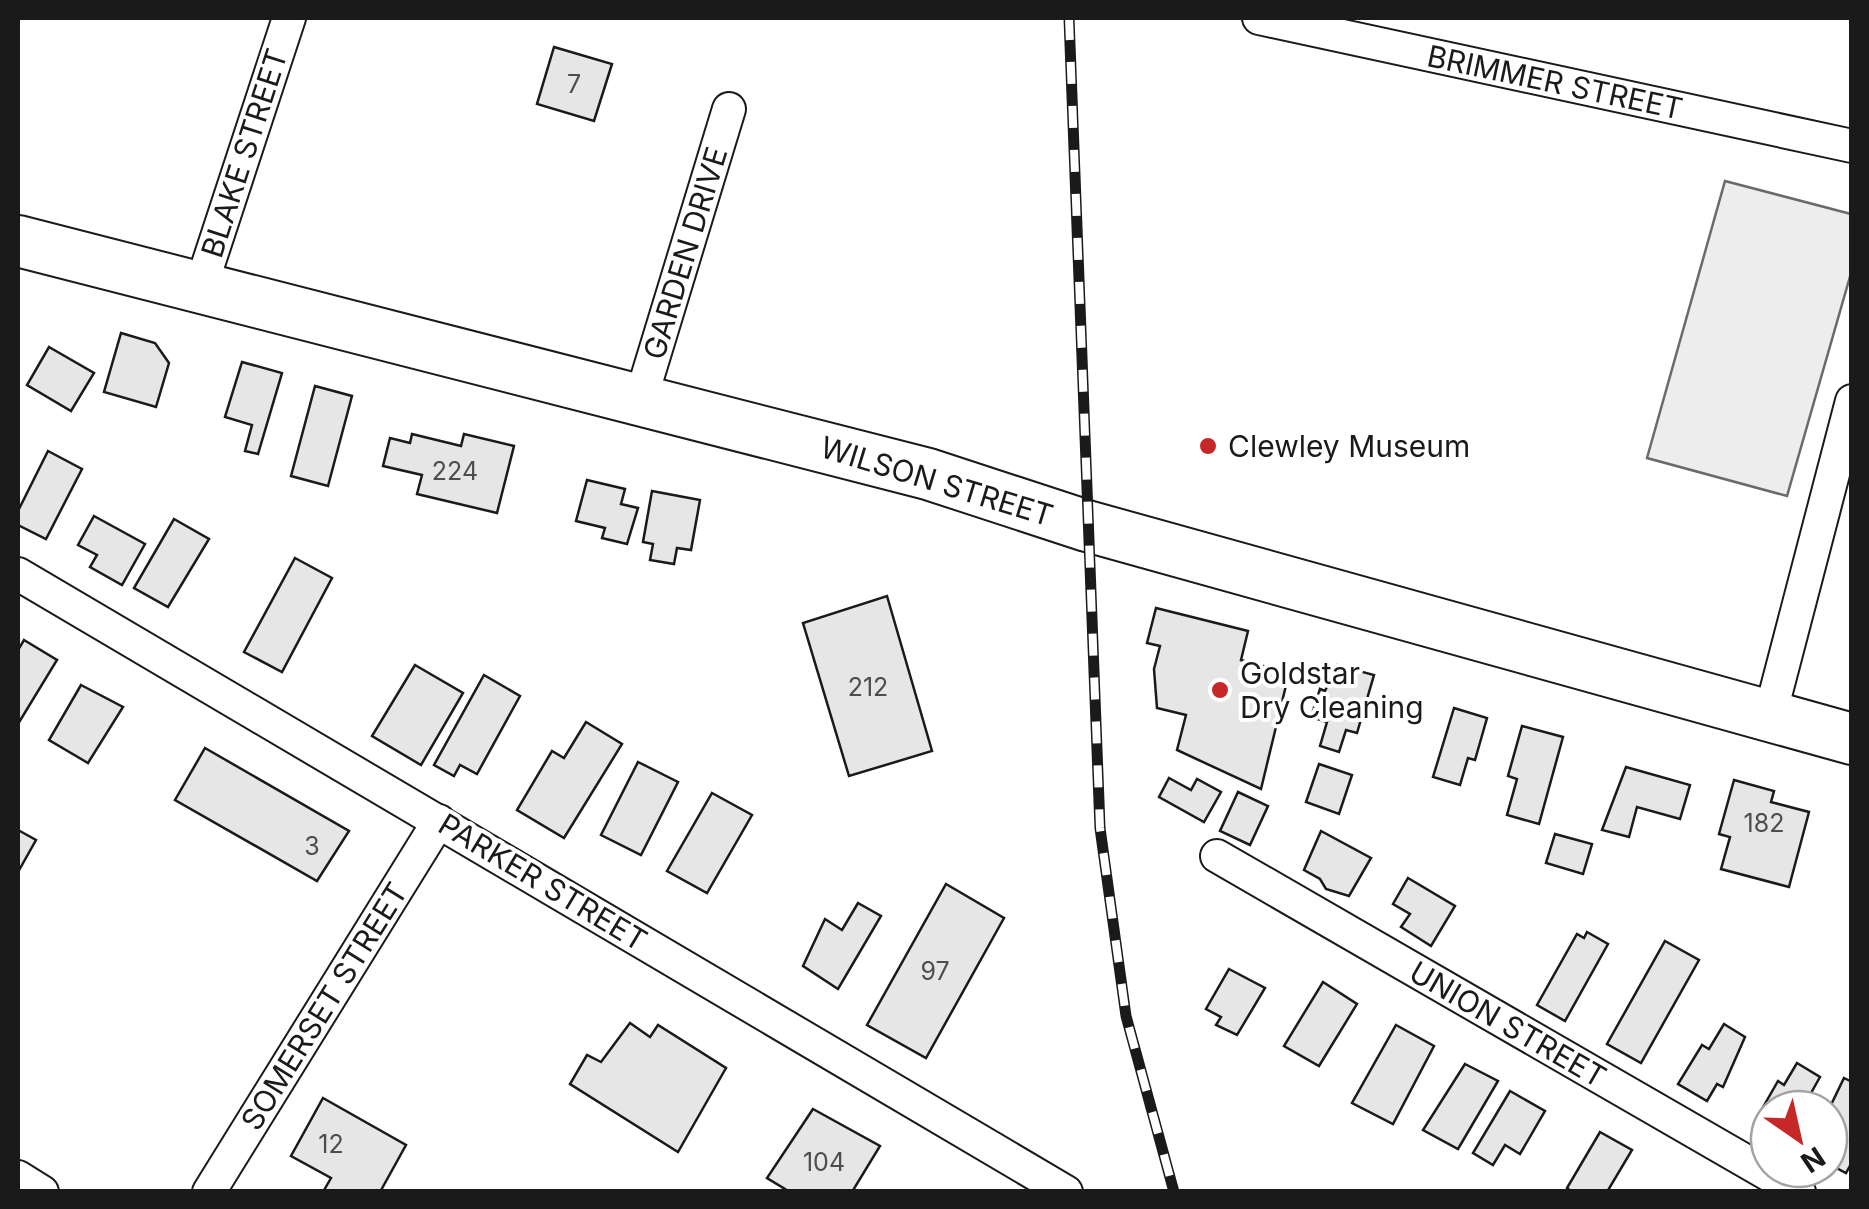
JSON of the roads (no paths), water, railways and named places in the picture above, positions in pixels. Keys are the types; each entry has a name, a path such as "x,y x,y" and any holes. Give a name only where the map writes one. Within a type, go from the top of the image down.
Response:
{"main road":[{"name":"WILSON STREET","path":"18,241 928,474 1087,526 1852,739"}],"street":[{"name":"BLAKE STREET","path":"200,289 289,18"},
{"name":"BRIMMER STREET","path":"1259,18 1852,146"},
{"name":"GARDEN DRIVE","path":"641,398 729,109"},
{"path":"1770,715 1852,401"},
{"name":"PARKER STREET","path":"18,574 1066,1192"},
{"name":"SOMERSET STREET","path":"209,1192 439,821"},
{"name":"UNION STREET","path":"1218,856 1799,1192"},
{"path":"18,1177 42,1192"}],"railway":[{"path":"1069,18 1100,828 1126,1016 1174,1192"}],"place":[{"name":"Clewley Museum","path":"1208,446"},
{"name":"Goldstar Dry Cleaning","path":"1220,690"}]}
